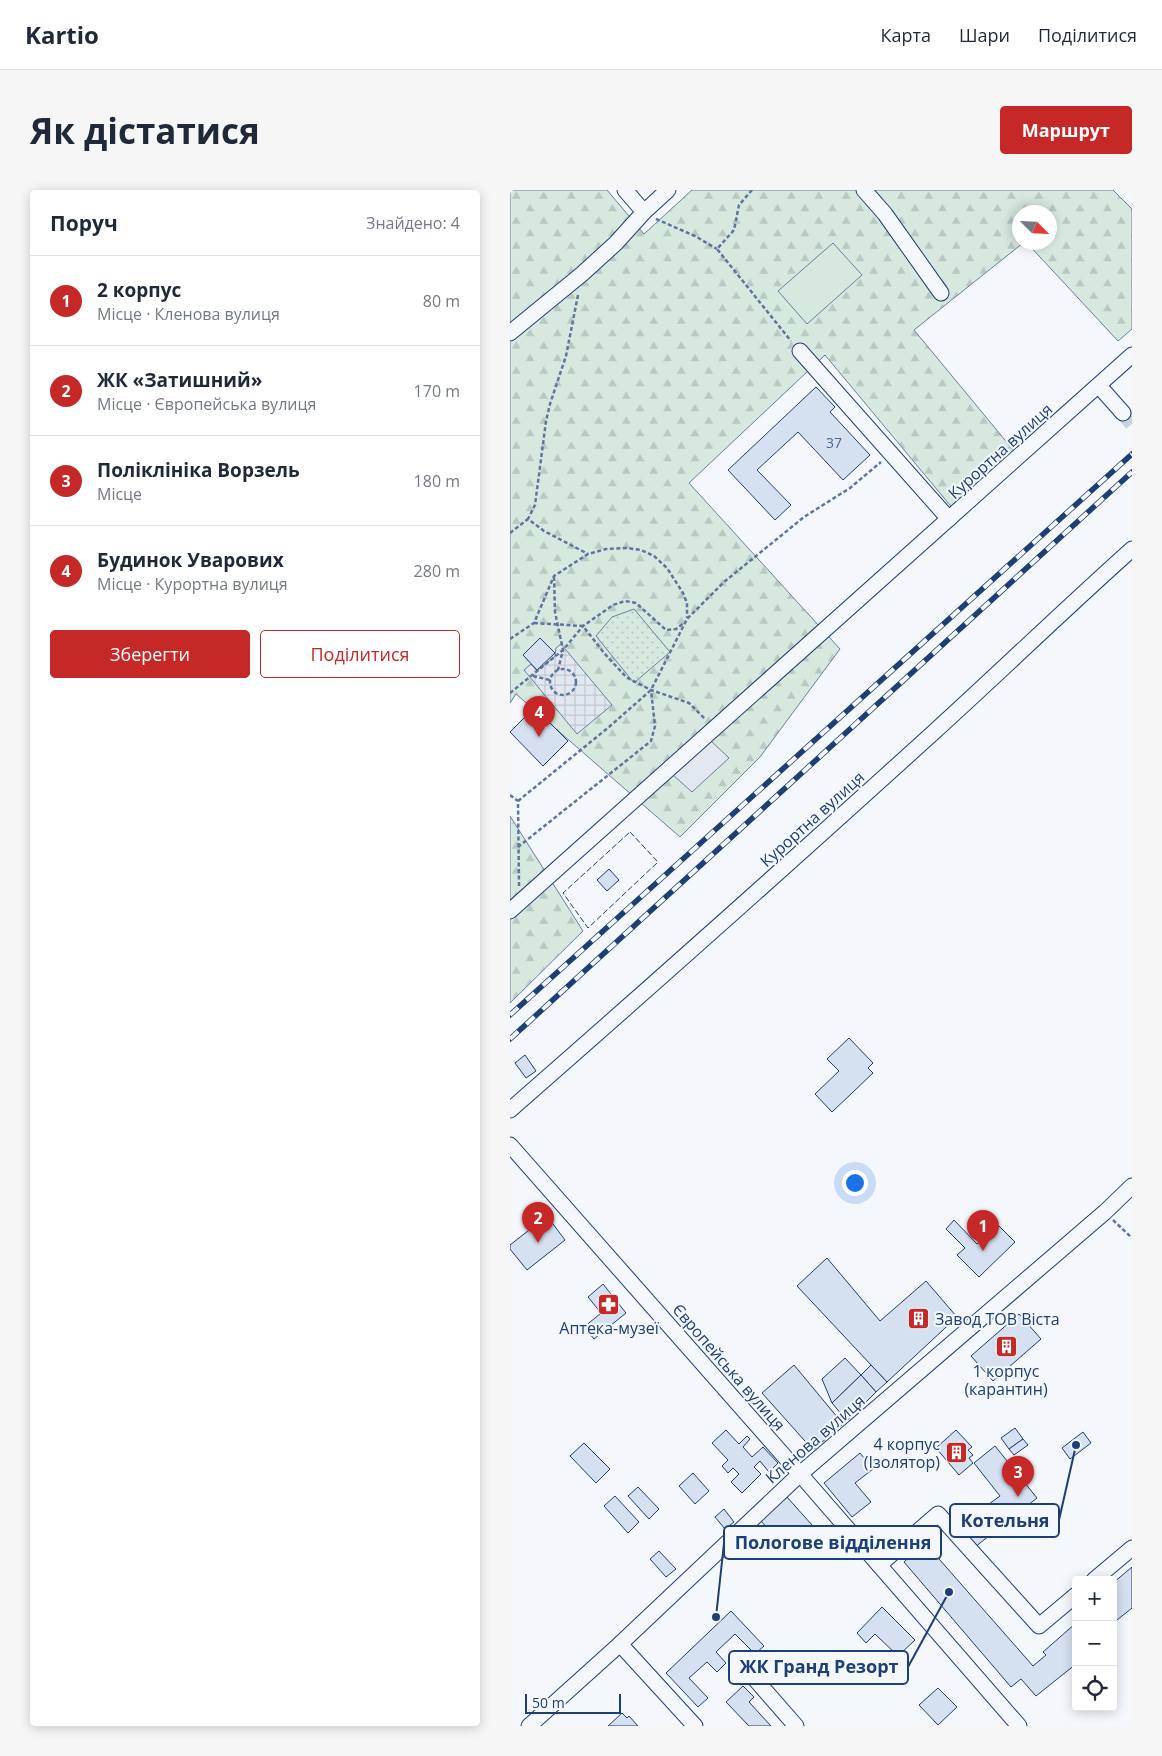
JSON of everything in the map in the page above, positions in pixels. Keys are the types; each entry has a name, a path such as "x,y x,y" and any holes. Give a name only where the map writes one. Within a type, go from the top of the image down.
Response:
{"street":[{"path":"626,190 644,212"},
{"path":"510,333 582,274 616,243 644,212 668,190"},
{"path":"864,190 885,214 941,293"},
{"path":"800,352 949,520"},
{"name":"Курортна вулиця","path":"515,907 1132,355"},
{"path":"1099,386 1123,413"},
{"name":"Курортна вулиця","path":"510,1110 723,923 1132,549"},
{"name":"Європейська вулиця","path":"510,1145 1019,1726"},
{"name":"Кленова вулиця","path":"529,1726 620,1644 800,1474 1105,1212 1132,1186"},
{"path":"879,1565 938,1514 1039,1626 1072,1598"},
{"path":"1099,1576 1132,1548"},
{"path":"620,1644 695,1726"},
{"path":"741,1663 796,1726"}],"path":[{"path":"717,249 734,230 739,205 752,190"},
{"path":"644,212 664,224 695,236 717,249 800,352"},
{"path":"510,533 528,519 535,505 546,421 566,356 582,274"},
{"path":"510,693 563,650 583,626 613,605 625,601 633,602 639,605 666,630 676,629 742,566 804,517 859,481 890,454"},
{"path":"528,519 544,531 588,554"},
{"path":"518,801 609,728 651,690 687,619 687,604 683,593 667,568 654,556 641,550 628,548 606,550 588,554 554,576 534,624"},
{"path":"554,576 557,625 563,650 558,670 550,680 552,689 555,692 564,694 572,691 576,684 575,676 569,670 558,670"},
{"path":"510,639 534,624 583,626 620,671 651,690 689,703 714,729"},
{"path":"533,676 550,680"},
{"path":"518,847 651,741 655,726 651,690"},
{"path":"510,795 518,801"},
{"path":"515,907 518,801"},
{"path":"1105,1212 1132,1238"}],"green space":[{"path":"510,190 607,190 644,234 692,190 1113,190 1132,209 1132,329 1118,341 1034,250 1057,250 1057,205 1012,205 1012,250 1014,250 914,330 1019,457 954,510 825,355 689,483 840,649 760,757 680,837 516,694 510,703"},
{"path":"833,243 862,275 807,324 778,291"},
{"path":"634,609 670,652 634,683 596,636 612,617"},
{"path":"510,816 583,931 510,1003"}],"shaded area":[{"path":"561,644 612,705 577,734 524,670 531,664 537,671 555,656 556,648"},
{"path":"710,740 729,758 692,792 673,775"}],"building":[{"path":"816,387 835,407 830,412 870,455 843,480 798,432 757,470 791,505 775,520 728,470"},
{"path":"540,638 555,653 537,670 523,655"},
{"path":"525,717 538,730 548,721 568,741 543,766 510,732"},
{"path":"609,869 619,880 607,891 597,880"},
{"path":"849,1038 873,1063 868,1068 873,1073 832,1112 815,1094 839,1071 827,1059"},
{"path":"525,1055 536,1071 526,1078 515,1063"},
{"path":"547,1216 565,1240 527,1270 510,1249 510,1245"},
{"path":"954,1220 977,1244 997,1224 1015,1242 979,1277 957,1255 965,1248 946,1229"},
{"name":"Завод ТОВ Віста","path":"827,1258 880,1321 926,1281 957,1317 887,1382 797,1286"},
{"path":"603,1284 626,1313 594,1339 584,1327 601,1313 588,1297"},
{"name":"1 корпус (карантин)","path":"1019,1314 1041,1339 993,1381 971,1356"},
{"path":"845,1358 861,1375 832,1403 822,1379"},
{"path":"794,1365 843,1424 813,1450 762,1393"},
{"path":"871,1365 887,1382 876,1392 861,1375"},
{"path":"861,1375 876,1392 847,1421 832,1403"},
{"path":"1015,1428 1023,1439 1009,1449 1001,1438"},
{"path":"726,1430 739,1444 747,1436 750,1439 743,1447 752,1457 763,1447 778,1463 769,1472 760,1461 754,1467 761,1474 742,1493 731,1482 739,1474 733,1468 728,1473 722,1466 728,1460 712,1443"},
{"name":"4 корпус (Ізолятор)","path":"956,1430 972,1447 968,1450 973,1455 969,1458 973,1463 959,1475 936,1448"},
{"path":"1083,1432 1091,1443 1070,1459 1062,1448"},
{"path":"1023,1439 1028,1445 1014,1455 1009,1449"},
{"path":"584,1443 610,1469 596,1483 570,1456"},
{"path":"995,1446 1037,1498 975,1547 960,1528 988,1503 1000,1496 974,1463"},
{"path":"860,1453 873,1469 855,1483 871,1502 852,1517 824,1483"},
{"path":"693,1473 709,1491 695,1504 679,1486"},
{"path":"638,1487 659,1509 649,1519 628,1496"},
{"path":"615,1496 639,1522 628,1533 604,1506"},
{"path":"786,1496 812,1525 786,1549 760,1520"},
{"path":"724,1509 734,1522 725,1529 715,1517"},
{"path":"925,1543 1033,1666 1046,1655 1043,1652 1072,1627 1072,1667 1036,1696 1021,1679 1011,1687 904,1562"},
{"path":"659,1551 676,1569 666,1577 650,1559"},
{"path":"1132,1567 1132,1608 1117,1620 1117,1580"},
{"path":"882,1607 915,1640 898,1656 875,1634 866,1643 857,1633"},
{"path":"731,1611 764,1646 755,1654 735,1634 716,1652 726,1663 717,1672 707,1662 689,1678 708,1698 698,1707 666,1673"},
{"path":"743,1686 754,1697 749,1702 771,1726 749,1726 726,1702"},
{"path":"938,1688 957,1707 938,1725 919,1705"},
{"path":"622,1713 627,1718 629,1716 638,1726 608,1726"}],"tunnel":[{"path":"1123,413 1132,424"}],"railway":[{"path":"510,1015 1132,454"},
{"path":"510,1039 1132,472"}],"fence":[{"path":"630,832 658,862 588,928 563,893 630,832"}],"place":[{"name":"Будинок Уварових","path":"539,737"},
{"name":"ЖК «Затишний»","path":"538,1243"},
{"name":"2 корпус","path":"983,1251"},
{"name":"Аптека-музеї","path":"609,1304"},
{"name":"Завод ТОВ Віста","path":"919,1319"},
{"name":"1 корпус (карантин)","path":"1006,1347"},
{"name":"Котельня","path":"1076,1445"},
{"name":"4 корпус (Ізолятор)","path":"956,1453"},
{"name":"Поліклініка Ворзель","path":"1018,1497"},
{"name":"ЖК Гранд Резорт","path":"949,1592"},
{"name":"Пологове відділення","path":"716,1617"}]}
